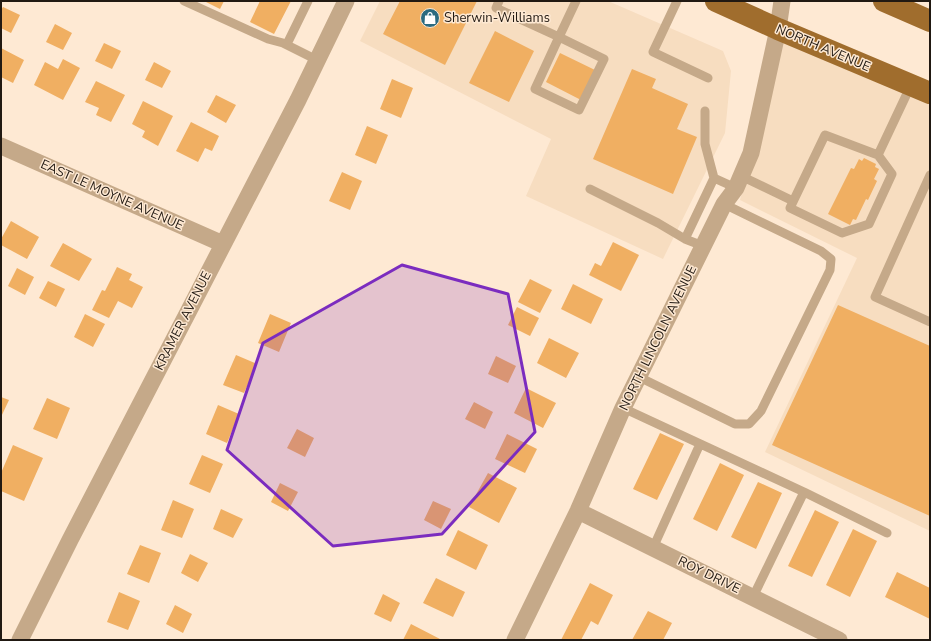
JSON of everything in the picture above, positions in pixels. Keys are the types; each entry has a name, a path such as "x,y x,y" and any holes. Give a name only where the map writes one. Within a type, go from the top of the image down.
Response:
{"main road":[{"name":"NORTH AVENUE","path":"716,1 920,89"},
{"path":"884,1 930,21"}],"street":[{"name":"KRAMER AVENUE","path":"20,640 294,106 346,1"},
{"name":"NORTH LINCOLN AVENUE","path":"515,640 578,511 623,408 724,204 739,182 751,153 778,29 782,1"},
{"name":"EAST LE MOYNE AVENUE","path":"1,146 223,244"},
{"name":"ROY DRIVE","path":"578,511 839,640"}],"lane":[{"path":"184,1 268,39 287,44 317,60"},
{"path":"287,44 308,1"},
{"path":"499,1 496,8 559,37 604,58 579,110 535,89 559,37 576,1"},
{"path":"677,1 653,52 708,78"},
{"path":"878,155 920,89"},
{"path":"686,239 714,178 705,144 705,111"},
{"path":"826,135 878,155 892,174 869,224 842,233 790,208 826,135"},
{"path":"930,175 875,297 930,322"},
{"path":"714,178 739,182 794,201"},
{"path":"590,189 658,223 686,239 704,246"},
{"path":"639,377 735,424 749,424 761,411 830,270 831,259 821,251 724,204"},
{"path":"623,408 804,492 887,533"},
{"path":"654,548 700,444"},
{"path":"753,598 804,492"}],"highlighted area":[{"path":"402,265 508,294 535,432 442,534 333,546 227,450 263,343"}],"shaded area":[{"path":"380,1 608,1 723,51 731,71 725,133 663,259 526,196 551,139 360,41"},
{"path":"782,38 930,101 930,531 765,452 857,258 740,200"}],"building":[{"path":"204,1 224,1 220,9"},
{"path":"260,1 291,1 274,34 250,22"},
{"name":"Sherwin-Williams","path":"400,1 477,1 445,65 383,34"},
{"path":"3,7 20,15 11,33 1,28 1,10"},
{"path":"55,24 72,33 63,50 46,42"},
{"path":"495,31 534,51 509,102 469,83"},
{"path":"104,43 121,51 112,69 95,61"},
{"path":"1,48 24,60 13,83 1,77"},
{"path":"560,53 595,70 581,100 546,82"},
{"path":"63,59 80,68 63,100 34,85 45,62 58,69"},
{"path":"154,62 171,71 162,88 145,80"},
{"path":"632,69 656,79 652,88 688,104 677,129 697,137 673,194 593,159"},
{"path":"392,79 413,88 401,118 380,109"},
{"path":"96,81 125,95 111,122 96,115 99,108 85,102"},
{"path":"216,95 236,105 226,123 207,112"},
{"path":"143,101 173,116 158,146 142,137 145,131 132,124"},
{"path":"191,122 219,136 212,151 205,148 198,162 176,151"},
{"path":"367,126 388,135 376,164 355,155"},
{"path":"864,158 876,164 875,167 879,169 874,179 877,181 856,220 853,219 850,225 828,214 851,168 854,169 859,159 862,161"},
{"path":"342,172 362,181 350,210 329,201"},
{"path":"11,221 39,237 27,259 1,245 1,239"},
{"path":"613,242 639,255 621,291 589,275 595,263 601,266"},
{"path":"63,243 92,259 79,281 50,266"},
{"path":"117,267 132,274 129,280 143,287 132,308 118,301 109,318 92,310 102,290 105,291"},
{"path":"17,268 34,277 25,295 8,286"},
{"path":"530,279 552,290 540,313 518,302"},
{"path":"48,281 65,289 56,307 39,298"},
{"path":"573,284 603,299 591,324 561,309"},
{"path":"838,305 930,346 930,516 772,445"},
{"path":"517,307 539,318 530,336 508,325"},
{"path":"85,314 105,324 93,347 74,337"},
{"path":"270,314 291,323 279,352 258,343"},
{"path":"549,338 579,353 566,378 537,363"},
{"path":"236,355 257,364 244,393 223,385"},
{"path":"496,356 516,366 508,383 488,374"},
{"path":"526,388 556,403 543,428 514,413"},
{"path":"1,397 9,400 1,417"},
{"path":"47,398 70,408 57,439 33,429"},
{"path":"474,402 493,412 485,429 465,419"},
{"path":"218,405 239,414 227,443 206,434"},
{"path":"297,429 314,438 305,457 287,448"},
{"path":"660,433 684,444 657,500 633,489"},
{"path":"507,434 537,449 525,473 495,459"},
{"path":"13,445 43,458 24,501 1,491 1,473"},
{"path":"202,455 223,464 210,493 189,484"},
{"path":"720,463 744,475 717,531 693,519"},
{"path":"488,473 517,488 499,523 469,507"},
{"path":"758,482 782,493 756,549 731,537"},
{"path":"280,483 298,492 288,511 271,502"},
{"path":"173,500 194,509 182,538 161,530"},
{"path":"433,501 451,509 441,529 424,520"},
{"path":"221,509 243,519 233,538 213,529"},
{"path":"815,510 839,522 812,577 788,566"},
{"path":"853,529 877,541 850,597 826,585"},
{"path":"458,530 488,545 476,570 446,555"},
{"path":"140,545 161,553 149,583 127,574"},
{"path":"190,554 208,563 198,582 181,573"},
{"path":"897,572 930,588 930,619 885,597"},
{"path":"436,578 465,592 453,617 423,603"},
{"path":"590,583 613,595 598,625 591,621 581,640 561,640"},
{"path":"119,592 140,601 128,630 107,622"},
{"path":"383,594 400,603 391,622 374,614"},
{"path":"175,605 192,614 183,633 166,624"},
{"path":"648,611 672,623 663,640 632,640"},
{"path":"411,624 440,639 440,640 403,640"}],"place":[{"name":"Sherwin-Williams","path":"430,18"}]}
